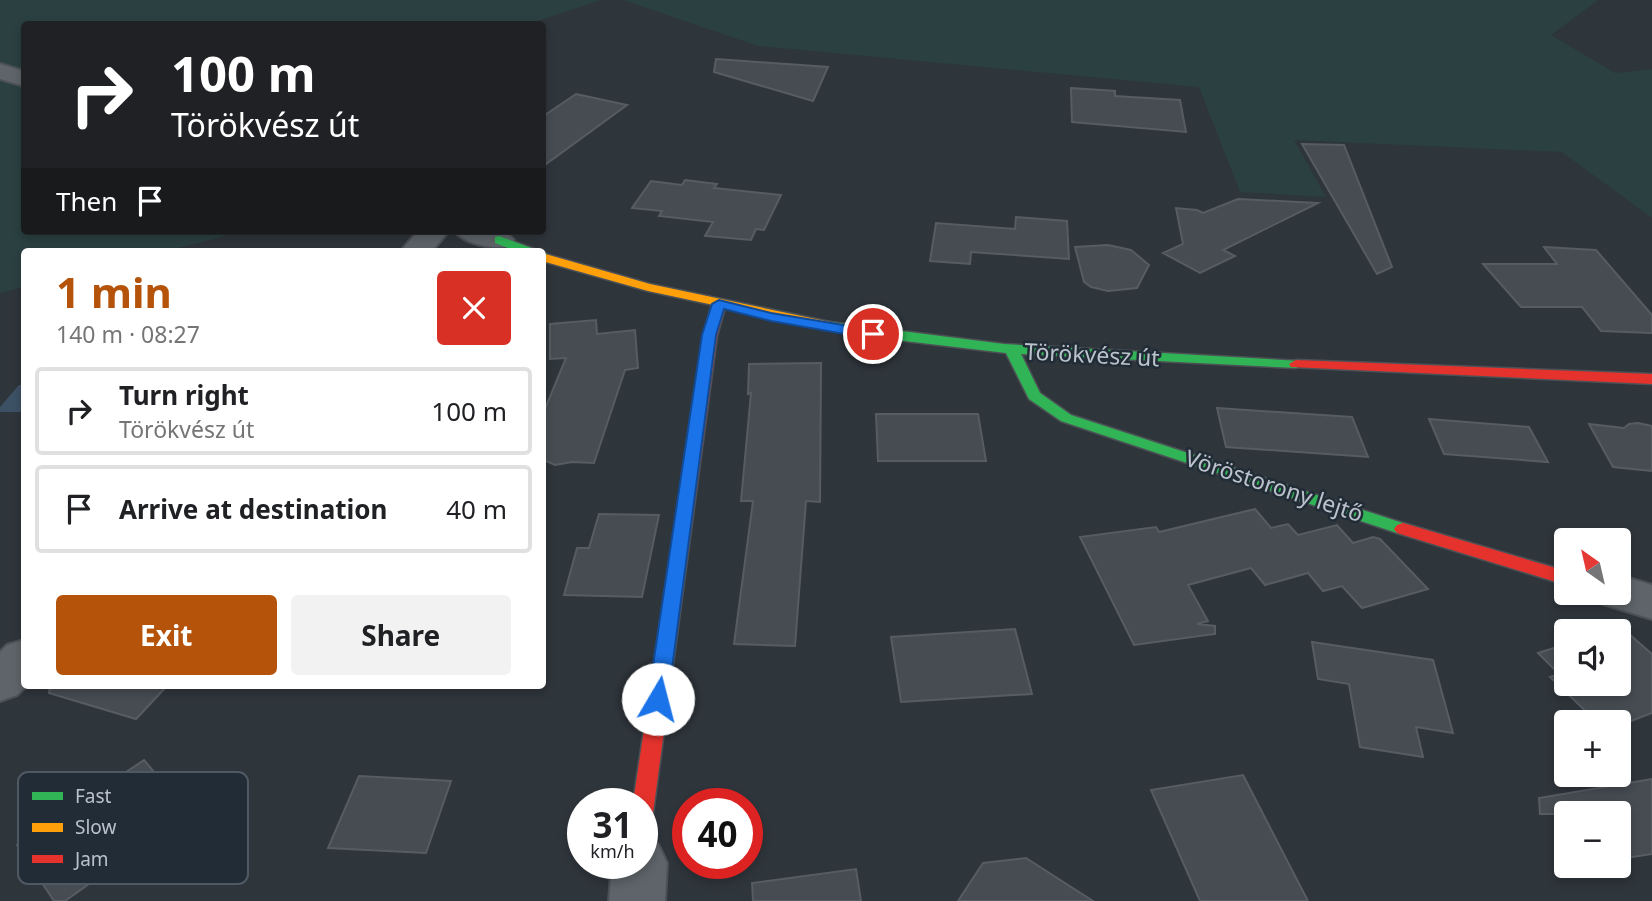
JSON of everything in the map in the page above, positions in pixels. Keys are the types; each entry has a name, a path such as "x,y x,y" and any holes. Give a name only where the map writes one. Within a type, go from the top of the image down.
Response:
{"street":[{"path":"0,71 21,78"},
{"path":"419,248 430,235"},
{"path":"498,235 522,248"},
{"name":"Törökvész út","path":"546,258 642,286 846,330 1013,352 1652,379"},
{"path":"646,788 709,335 719,304"},
{"name":"Vöröstorony lejtő","path":"1013,352 1034,396 1066,418 1468,550 1554,575"},
{"path":"1631,596 1652,602"},
{"path":"0,681 21,663"},
{"path":"637,901 638,879"}],"green space":[{"path":"0,0 601,0 537,21 21,21 21,235 229,235 178,248 21,248 21,288 0,293"},
{"path":"623,0 1598,0 1551,35 1615,73 1652,69 1652,218 1562,152 1294,140 1326,197 1240,192 1199,87 758,46"}],"water":[{"path":"21,385 20,412 0,412 0,407"}],"building":[{"path":"716,59 828,67 813,101 714,72"},
{"path":"1071,88 1115,91 1115,96 1180,100 1186,132 1072,122"},
{"path":"576,94 627,105 546,164 546,114"},
{"path":"1302,144 1344,145 1392,267 1377,274"},
{"path":"685,180 717,184 714,188 781,195 764,230 756,229 751,240 705,236 713,222 659,216 662,211 632,208 651,181 682,185"},
{"path":"1238,199 1318,203 1223,250 1235,256 1200,273 1163,253 1183,244 1176,208 1203,213"},
{"path":"1016,217 1067,221 1069,259 971,252 970,264 930,261 936,223 1015,229"},
{"path":"1108,245 1131,250 1149,265 1137,288 1108,291 1091,287 1084,282 1075,247"},
{"path":"1544,247 1596,250 1652,315 1652,333 1601,331 1582,307 1521,307 1483,264 1557,264"},
{"path":"596,320 597,334 635,330 638,368 625,370 594,463 572,462 555,465 546,461 546,406 566,358 550,359 550,324"},
{"path":"821,363 820,502 806,501 795,646 734,644 753,501 741,501 751,393 748,394 749,364"},
{"path":"1217,408 1352,417 1368,457 1226,447"},
{"path":"876,414 978,414 986,461 878,461"},
{"path":"1429,419 1529,427 1548,462 1444,454"},
{"path":"1638,423 1652,426 1652,471 1613,467 1589,424 1624,428"},
{"path":"1255,509 1271,528 1288,524 1298,535 1337,525 1353,543 1373,537 1380,539 1428,589 1362,608 1342,586 1323,591 1308,573 1265,585 1251,568 1188,585 1208,621 1197,624 1215,626 1215,634 1134,645 1080,537 1156,527 1159,532"},
{"path":"599,514 659,515 642,597 564,595 577,548 589,548"},
{"path":"1015,629 1032,694 901,702 891,637"},
{"path":"1631,636 1652,654 1652,713 1631,721 1631,710 1584,710 1570,696 1631,696"},
{"path":"1312,642 1433,660 1453,733 1416,727 1423,757 1360,747 1349,684 1318,679"},
{"path":"1554,648 1554,669 1538,653"},
{"path":"50,689 164,689 136,719 49,693"},
{"path":"144,760 154,772 126,772"},
{"path":"1243,775 1308,901 1200,901 1151,790"},
{"path":"359,776 451,781 426,853 328,848"},
{"path":"1652,779 1652,854 1631,857 1631,801 1554,801 1554,814 1540,814 1539,798 1604,787 1631,787 1631,783"},
{"path":"1026,858 1093,901 958,901 983,863"},
{"path":"856,869 861,901 753,901 752,883"},
{"path":"43,884 89,884 65,901 54,901"}],"traffic: fast":[{"path":"499,240 520,248"},
{"path":"830,326 1004,348 1296,364"},
{"path":"1013,352 1034,396 1066,418 1403,529"}],"traffic: slow":[{"path":"546,258 648,287 830,326"}],"traffic: jam":[{"path":"646,788 710,336 719,304"},
{"path":"1296,364 1652,379"},
{"path":"1403,529 1554,574"}],"route":[{"path":"658,699 709,335 719,304 771,317 873,334"}]}
